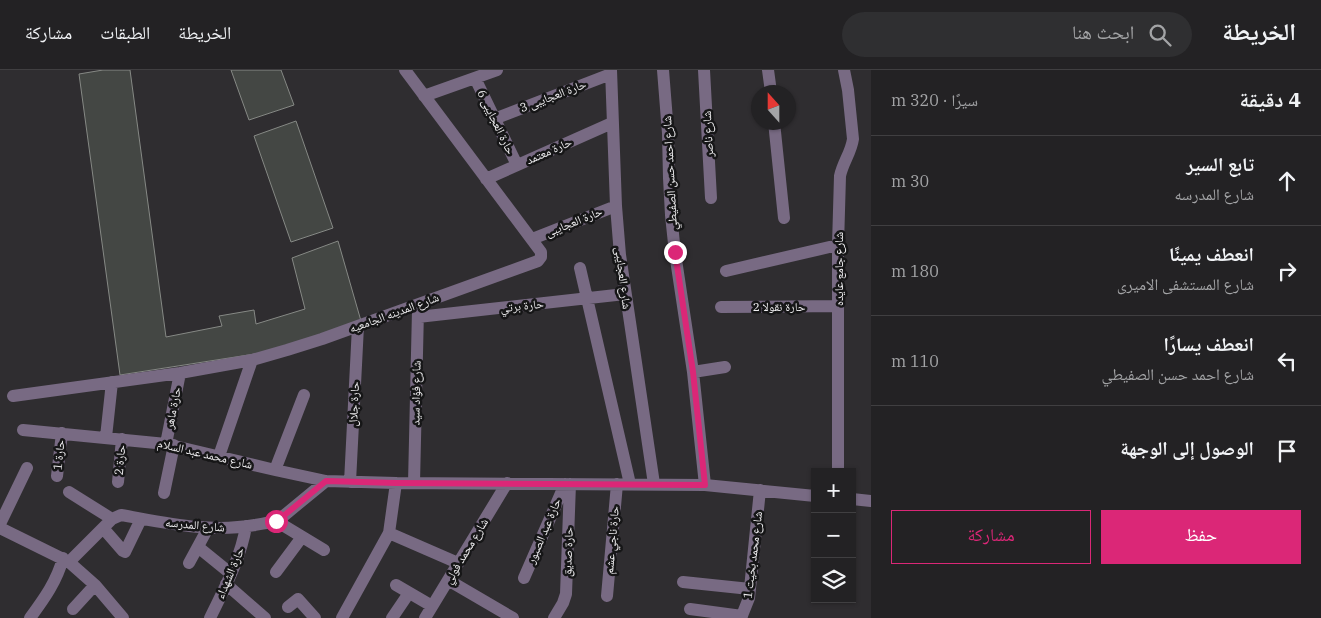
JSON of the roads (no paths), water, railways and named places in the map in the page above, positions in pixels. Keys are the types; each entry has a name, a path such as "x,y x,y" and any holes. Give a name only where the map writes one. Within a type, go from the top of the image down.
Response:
{"street":[{"name":"شارع المدينه الجامعيه","path":"13,396 180,373 252,360 358,326 538,261 541,257 541,252 532,239 405,70"},
{"path":"424,96 497,70"},
{"name":"شارع احمد حسن الصفيطي","path":"663,70 668,133 671,215 693,372 705,485"},
{"name":"شارع ناصر","path":"704,70 711,198"},
{"path":"768,70 769,85"},
{"name":"شارع جامع عايده","path":"838,468 838,246 840,176 852,147 853,139 844,70"},
{"name":"حارة العجايبى 3","path":"494,119 611,72"},
{"name":"شارع العجايبى","path":"611,72 616,206 620,255 654,484"},
{"name":"حارة العجايبى 6","path":"475,78 517,165"},
{"name":"حارة معتمد","path":"486,179 612,123"},
{"path":"775,130 784,218"},
{"name":"حارة العجايبى","path":"532,239 616,206"},
{"path":"726,271 838,246"},
{"name":"حارة ناجي عشم","path":"580,268 623,484 607,596"},
{"name":"حارة برتي","path":"418,317 625,294"},
{"name":"شارع فؤاد سيد","path":"414,483 419,304"},
{"name":"حارة نقولا 2","path":"720,307 838,306"},
{"name":"حارة جلال","path":"350,482 358,326"},
{"path":"219,456 252,360"},
{"path":"693,372 725,368"},
{"name":"حارة ماهر","path":"164,493 180,373"},
{"path":"106,437 112,382"},
{"path":"275,470 304,395"},
{"name":"شارع محمد عبد السلام","path":"23,430 170,445 326,481 705,485 811,496"},
{"name":"حارة 1","path":"57,476 62,433"},
{"name":"حارة 2","path":"118,482 122,439"},
{"path":"0,524 27,468"},
{"name":"شارع المدرسه","path":"107,523 121,516 208,528 246,526 276,521 326,481"},
{"path":"342,618 389,533 396,483"},
{"name":"شارع محمد فولي","path":"425,618 508,483"},
{"name":"حارة عبد الصبور","path":"524,578 567,484"},
{"name":"حارة صديق","path":"554,618 566,594 567,484"},
{"name":"شارع محمد بخيت 1","path":"742,617 749,598 760,490"},
{"path":"68,492 107,523 122,551 125,552 141,519"},
{"path":"856,499 871,501"},
{"path":"276,521 324,550"},
{"path":"30,618 50,591 66,560 107,523"},
{"name":"حارة الشهداء","path":"210,618 238,557 246,526"},
{"path":"0,528 66,560 95,585 123,618"},
{"path":"189,563 208,528"},
{"path":"389,533 458,563"},
{"path":"276,572 302,537"},
{"path":"198,547 265,618"},
{"path":"448,580 513,618"},
{"path":"683,582 750,589"},
{"path":"73,609 95,585"},
{"path":"396,585 432,606"},
{"path":"392,618 409,593"},
{"path":"288,607 298,599 315,618"},
{"path":"690,609 742,617"}]}
